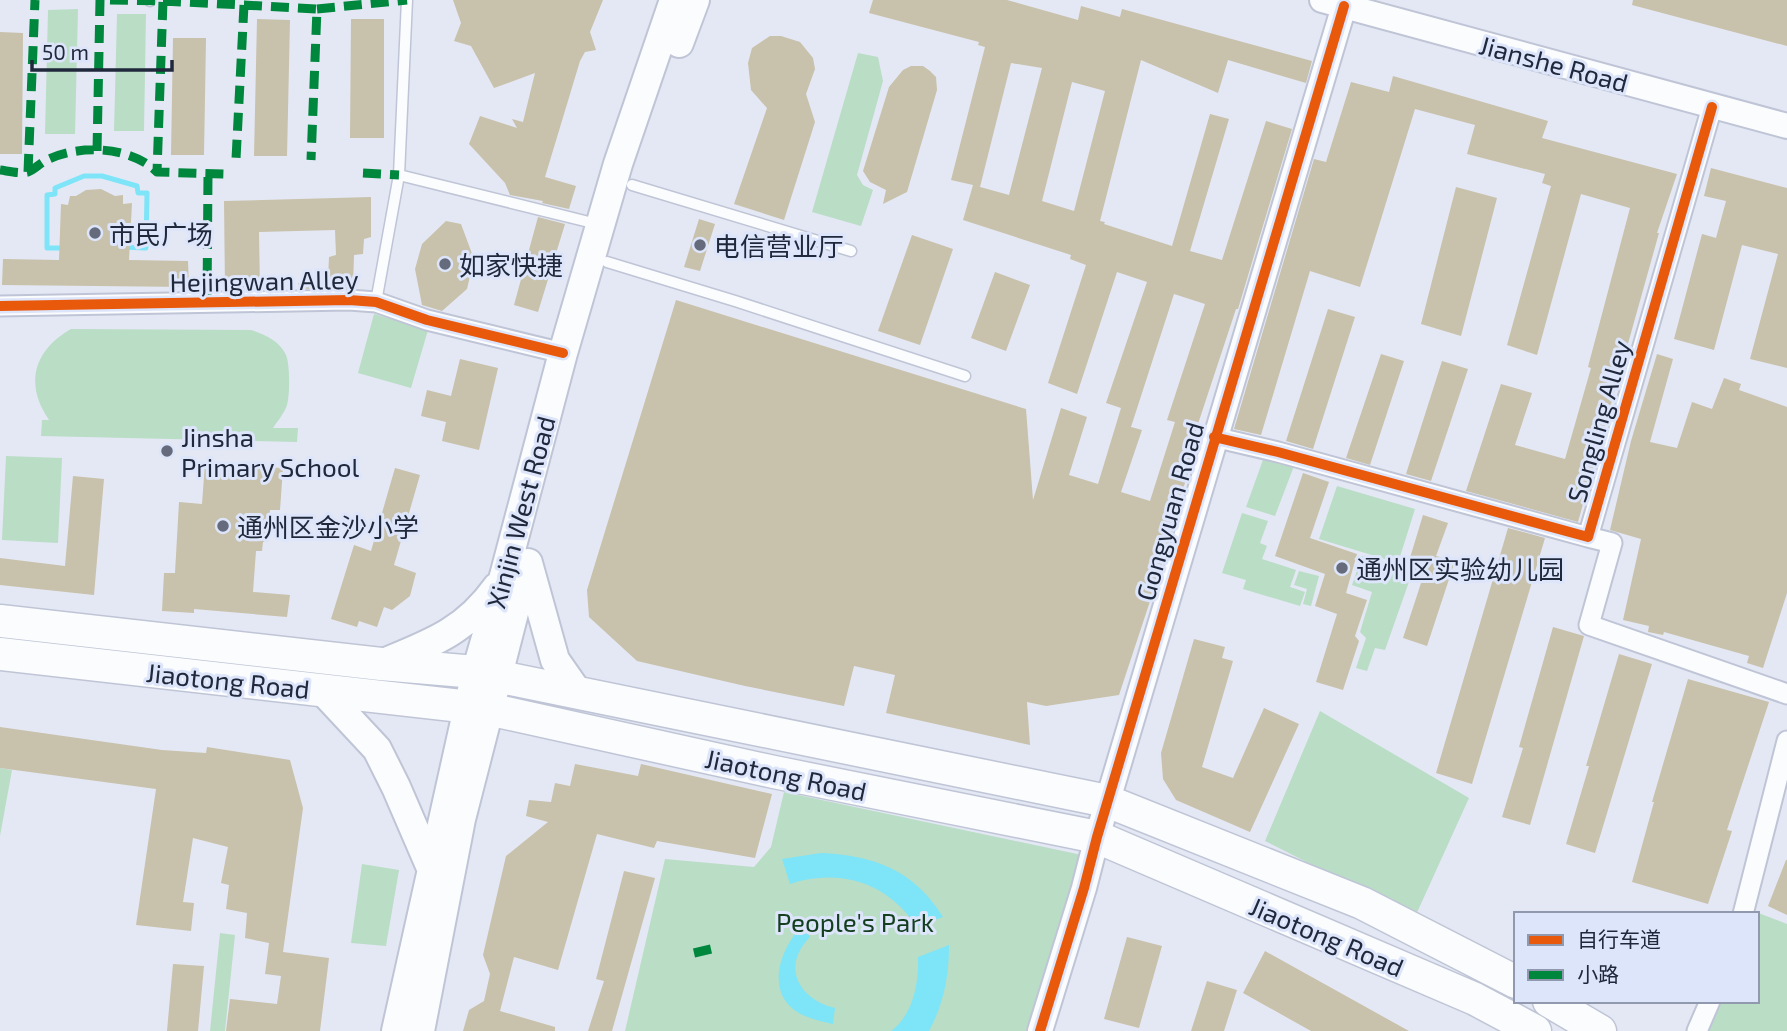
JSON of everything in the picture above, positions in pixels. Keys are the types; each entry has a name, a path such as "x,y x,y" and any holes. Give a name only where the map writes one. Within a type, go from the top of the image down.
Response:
{"main road":[{"name":"Xinjin West Road","path":"396,1031 431,869 486,674 504,576 563,352 638,102 674,0"},
{"name":"Xinjin West Road","path":"486,674 528,561 607,262 670,67 695,0"},
{"path":"528,561 555,660 578,693"},
{"path":"381,664 450,634 483,606 504,576"},
{"name":"Jiaotong Road","path":"0,621 486,674 1107,801 1363,903 1514,981"},
{"name":"Jiaotong Road","path":"0,654 477,708 774,772 1097,837 1475,999 1535,1031"},
{"path":"322,690 377,749 431,869"},
{"name":"Xinjin West Road","path":"420,1031 461,819 477,708"},
{"path":"1552,1003 1600,1031"}],"street":[{"name":"Jianshe Road","path":"1377,0 1787,109"},
{"name":"Jianshe Road","path":"1333,3 1787,127"},
{"name":"Gongyuan Road","path":"1040,1031 1214,437 1333,3"},
{"name":"Songling Alley","path":"1588,537 1712,107"},
{"name":"Hejingwan Alley","path":"0,306 349,300 376,302 427,320 563,352"},
{"name":"Songling Alley","path":"1214,437 1612,543 1589,625 1787,694"},
{"path":"1744,912 1787,741"},
{"path":"1697,1031 1709,1003"}],"lane":[{"path":"376,302 399,176 407,0"},
{"path":"399,176 600,224"},
{"path":"632,185 851,251"},
{"path":"607,262 965,376"}],"green space":[{"path":"78,9 75,134 45,134 48,10"},
{"path":"117,14 146,14 144,131 114,131"},
{"path":"858,53 878,57 883,81 857,175 863,185 873,190 861,226 812,212"},
{"path":"374,314 428,330 411,388 358,373"},
{"path":"71,329 251,330 266,336 283,350 289,372 287,405 273,428 298,428 297,442 41,436 42,420 49,420 37,394 37,369 48,347"},
{"path":"6,456 62,458 58,543 2,540"},
{"path":"1264,457 1294,466 1275,516 1246,507"},
{"path":"1337,486 1415,509 1398,563 1319,539"},
{"path":"1242,513 1268,521 1260,543 1267,546 1262,559 1296,570 1290,587 1305,592 1300,606 1243,589 1246,580 1222,573"},
{"path":"1362,556 1402,567 1400,572 1411,576 1385,650 1375,648 1367,671 1356,668 1366,638 1360,632 1372,592 1352,585"},
{"path":"1299,571 1319,576 1311,606 1303,604 1307,589 1294,585"},
{"path":"1320,711 1469,798 1415,917 1265,841"},
{"path":"0,768 12,770 0,836"},
{"name":"People's Park","path":"784,792 1082,855 1034,1031 625,1031 665,859 754,867 771,847"},
{"path":"362,864 399,870 386,946 351,943"},
{"path":"1759,913 1787,924 1787,1031 1707,1031 1718,1003 1759,1003"},
{"path":"220,933 235,935 225,1031 210,1031"}],"water":[{"path":"821,853 858,857 891,869 920,888 943,917 916,926 891,899 860,882 826,878 790,884 782,859"},
{"path":"802,926 810,937 796,959 798,980 811,997 835,1008 833,1024 797,1012 785,1000 780,990 783,955"},
{"path":"949,945 945,989 929,1031 891,1031 905,1016 913,998 918,957"}],"building":[{"path":"453,0 603,0 590,32 596,50 585,52 580,61 545,177 576,186 569,209 510,195 505,183 469,144 480,116 517,128 512,119 523,122 535,73 494,88 471,46 454,41 461,23"},
{"path":"873,0 1007,0 1078,20 1081,6 1120,17 1122,9 1312,61 1306,83 1228,60 1218,93 1141,60 1100,221 1105,222 1104,224 1172,246 1210,114 1229,119 1190,251 1222,260 1266,121 1292,129 1238,309 1192,442 1198,444 1176,510 1179,511 1119,695 1046,706 1027,702 1030,745 886,713 895,675 854,666 844,706 637,661 589,617 587,590 676,300 1026,409 1033,500 1061,408 1087,417 1069,475 1098,484 1121,408 1106,403 1147,282 1117,272 1077,394 1048,383 1086,265 1070,259 1071,255 963,220 973,185 951,180 985,47 978,45 979,42 869,13","holes":["1011,63 1042,68 1009,195 980,187","1072,82 1105,91 1074,211 1042,201","1174,294 1205,304 1167,420 1175,422 1150,501 1121,492 1142,430 1131,427"]},
{"path":"1633,0 1787,0 1787,46 1632,5"},
{"path":"257,19 290,20 287,156 254,156"},
{"path":"351,19 384,19 384,138 350,138"},
{"path":"0,32 23,33 22,154 0,154"},
{"path":"770,36 781,36 800,42 813,58 815,69 806,94 815,122 784,220 734,204 767,108 751,90 748,63 752,48"},
{"path":"173,38 206,38 204,155 171,155"},
{"path":"911,66 923,66 930,71 936,77 937,90 907,192 883,204 886,190 870,182 863,171 889,87 903,70"},
{"path":"1393,76 1548,121 1542,138 1677,174 1657,233 1578,522 1466,491 1501,384 1532,393 1515,445 1565,459 1591,368 1588,367 1630,208 1581,194 1537,355 1507,345 1551,186 1542,183 1545,174 1467,154 1475,125 1415,109 1360,287 1310,271 1261,435 1234,429 1314,159 1326,162 1351,82 1389,92"},
{"path":"1711,168 1787,188 1787,368 1750,359 1778,254 1742,245 1714,350 1674,339 1702,234 1716,238 1726,201 1704,196"},
{"path":"1456,187 1497,198 1461,336 1421,324"},
{"name":"市民广场","path":"101,189 115,196 123,195 123,204 132,203 129,260 188,261 189,287 2,285 3,259 59,260 61,204 68,205 70,196 76,196 86,190"},
{"path":"371,197 371,237 364,239 363,254 354,255 353,288 298,289 298,283 328,278 329,257 336,255 335,230 259,232 260,289 225,290 224,201"},
{"path":"538,217 565,224 538,312 514,305"},
{"name":"电信营业厅","path":"699,219 715,224 700,271 684,267"},
{"name":"如家快捷","path":"446,221 461,224 474,259 467,289 442,311 422,305 415,269 422,244"},
{"path":"912,235 953,249 920,345 878,331"},
{"path":"995,272 1030,285 1006,351 971,338"},
{"path":"1328,309 1355,317 1313,449 1286,441"},
{"path":"1381,354 1404,361 1370,465 1346,458"},
{"path":"1657,354 1673,359 1650,442 1677,448 1692,402 1712,409 1724,378 1741,384 1739,390 1787,407 1787,593 1763,668 1747,663 1749,656 1664,632 1663,635 1648,632 1649,626 1623,620 1641,539 1610,530 1631,441"},
{"path":"460,359 498,368 479,450 442,441 446,422 421,416 427,390 451,396"},
{"path":"1442,361 1468,369 1431,481 1406,474"},
{"name":"通州区金沙小学","path":"205,463 283,468 280,510 270,510 268,542 263,542 262,551 256,551 253,592 290,595 287,617 194,609 194,613 162,611 164,573 175,573 179,502 202,504"},
{"path":"395,468 420,475 394,565 416,573 410,596 392,610 384,607 377,627 359,621 357,627 331,619 354,545 371,551"},
{"path":"1303,473 1329,482 1310,538 1357,554 1346,593 1367,600 1355,636 1359,641 1343,690 1316,682 1337,614 1315,606 1325,574 1275,556"},
{"path":"73,476 104,479 94,595 0,585 0,558 65,566"},
{"path":"1423,515 1448,523 1436,556 1455,561 1427,646 1403,638 1423,577 1406,571"},
{"path":"1508,528 1545,538 1472,784 1436,773"},
{"path":"1553,627 1584,636 1530,825 1502,817 1523,748 1519,747"},
{"path":"1194,639 1225,647 1222,658 1233,661 1202,767 1233,778 1264,708 1299,724 1250,832 1176,800 1163,779 1161,753"},
{"path":"1619,654 1652,664 1595,853 1566,844"},
{"path":"1688,679 1769,702 1727,830 1732,831 1708,904 1632,882"},
{"path":"0,727 162,750 206,753 207,747 290,760 303,808 283,952 329,958 320,1031 226,1031 230,999 277,1004 281,976 265,974 269,943 245,938 247,913 226,909 229,885 221,883 228,847 193,838 183,902 194,903 191,931 136,925 156,789 0,768"},
{"path":"575,764 638,776 641,764 772,794 755,858 657,841 654,848 597,834 558,970 514,957 500,1011 555,1027 555,1031 463,1031 469,1010 484,1001 490,974 483,955 506,856 548,822 526,816 529,800 551,802 555,783 570,786"},
{"path":"1787,860 1787,915 1768,906"},
{"path":"624,871 655,878 612,1031 588,1031 604,981 596,979"},
{"path":"1127,937 1162,946 1139,1028 1104,1019"},
{"path":"1265,951 1409,1031 1311,1031 1243,993"},
{"path":"173,964 204,966 198,1031 167,1031"},
{"path":"1207,981 1237,990 1224,1031 1191,1031"}],"waterway":[{"path":"66,248 47,248 47,195 55,194 55,188 84,176 102,176 137,186 138,193 147,193 146,248 122,247"}],"marked path":[{"path":"28,172 35,0"},
{"path":"97,151 100,0"},
{"path":"110,0 163,1 157,172"},
{"path":"317,9 407,0"},
{"path":"163,1 244,5 236,159"},
{"path":"244,5 317,9 311,160"},
{"path":"0,170 28,172 44,161 60,155 74,151 104,150 133,157 157,172 224,174"},
{"path":"207,303 208,173"},
{"path":"363,173 399,175"},
{"path":"694,953 711,949"}],"cycle path":[{"path":"1040,1031 1344,6"},
{"path":"1214,437 1588,537 1712,107"},
{"path":"0,306 349,300 376,302 427,320 563,353"}],"place":[{"name":"市民广场","path":"95,233"},
{"name":"电信营业厅","path":"700,245"},
{"name":"如家快捷","path":"445,264"},
{"name":"Jinsha Primary School","path":"167,451"},
{"name":"通州区金沙小学","path":"223,526"},
{"name":"通州区实验幼儿园","path":"1342,568"}]}
